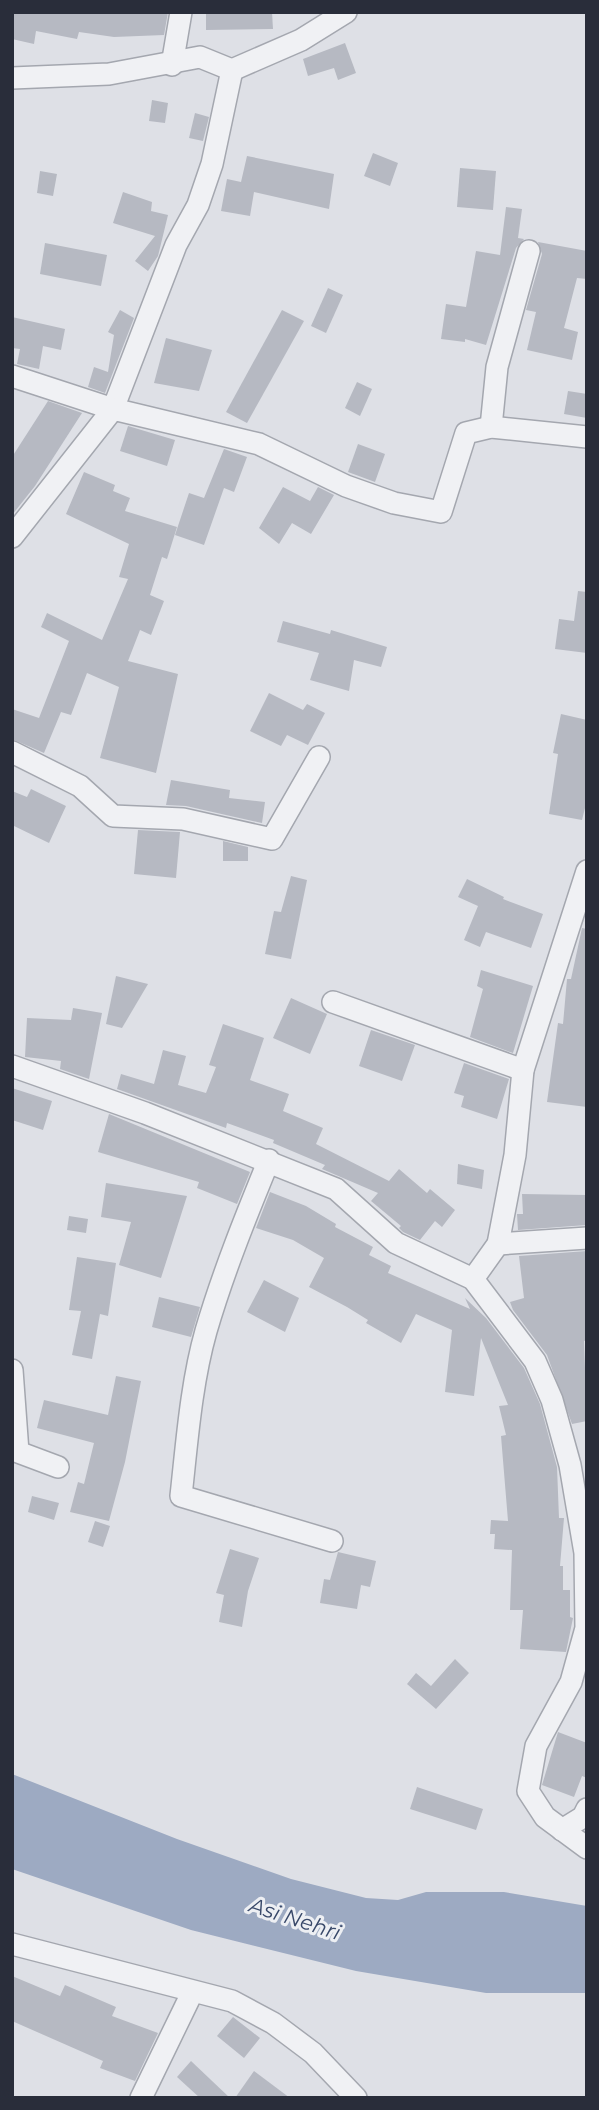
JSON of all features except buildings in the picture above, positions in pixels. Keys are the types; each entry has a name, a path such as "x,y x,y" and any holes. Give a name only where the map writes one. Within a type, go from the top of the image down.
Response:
{"street":[{"path":"172,65 181,12"},
{"path":"12,78 109,74 200,58 232,70 301,40 346,12"},
{"path":"12,537 113,409 165,271 198,205 212,164 232,70"},
{"path":"491,427 497,367 529,251"},
{"path":"12,376 113,409 259,444 346,486 394,503 441,512 466,433 491,427 587,437"},
{"path":"12,752 80,786 113,816 183,819 272,839 319,757"},
{"path":"473,1279 498,1244 514,1155 523,1070 587,871"},
{"path":"332,1002 523,1070"},
{"path":"12,1066 269,1160 336,1189 396,1243 473,1279 535,1362 552,1400 570,1465 586,1553 586,1628 570,1682 536,1746 528,1791 545,1817 587,1848"},
{"path":"269,1160 235,1245 206,1334 189,1426 181,1496 332,1541"},
{"path":"498,1244 587,1238"},
{"path":"12,1370 18,1452 58,1467"},
{"path":"562,1829 583,1817 587,1809"},
{"path":"12,1944 192,1993 232,2001 273,2023 313,2053 356,2098"},
{"path":"141,2098 192,1993"}],"water":[{"name":"Asi Nehri","path":"12,1774 177,1839 291,1879 366,1898 398,1900 426,1892 504,1892 587,1906 587,1993 486,1993 356,1971 191,1930 12,1869"}]}
